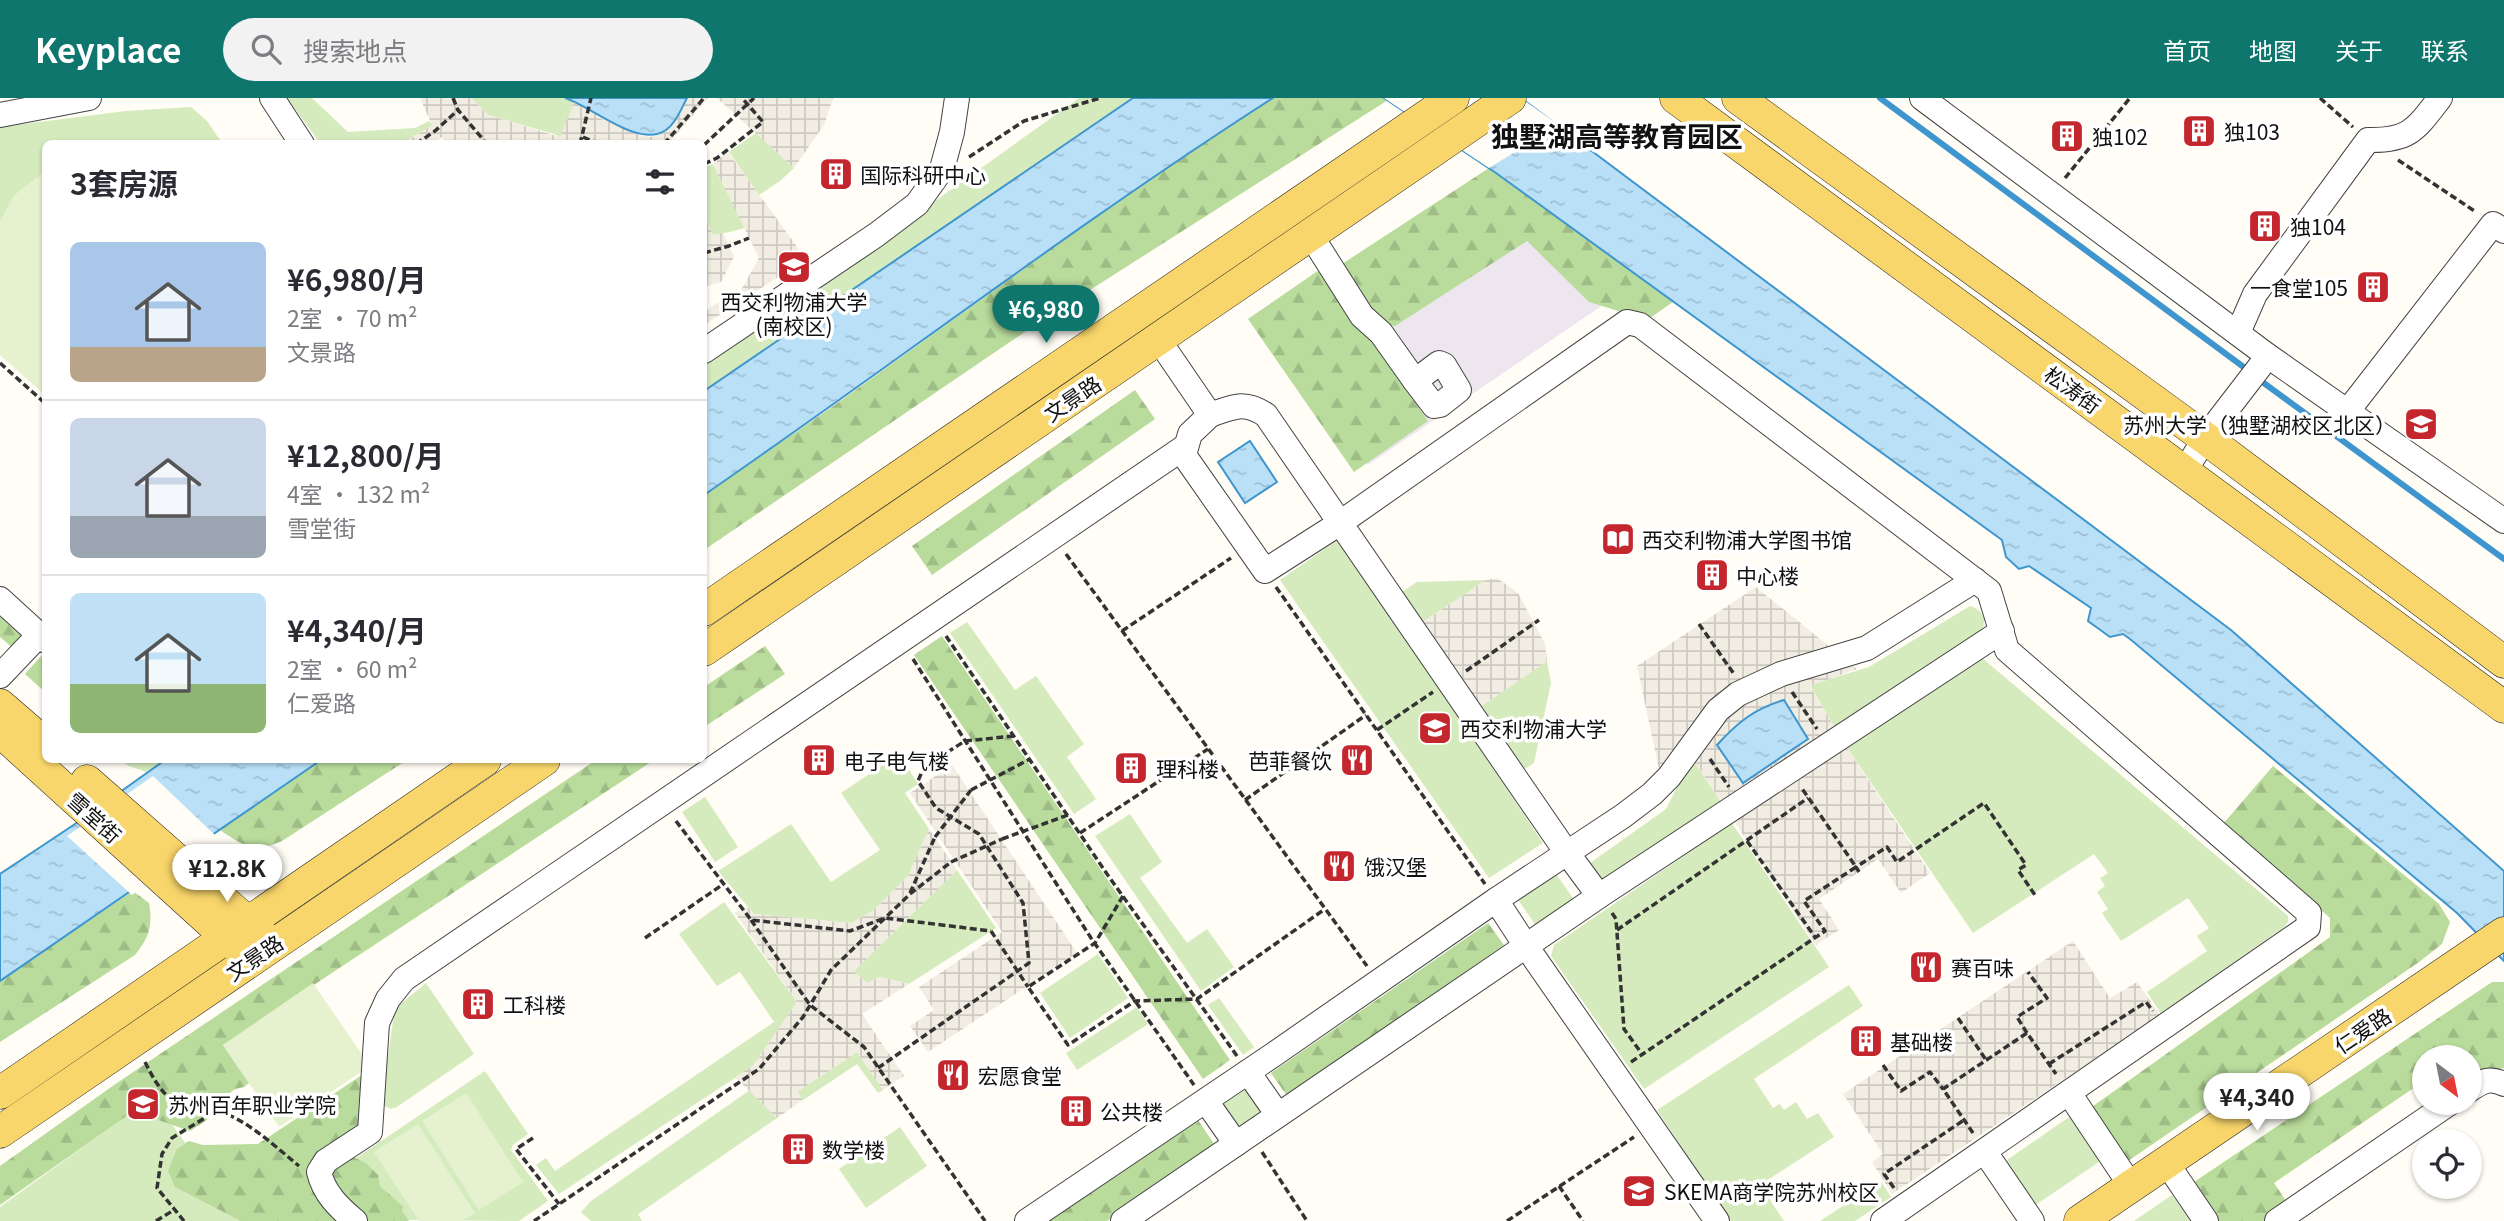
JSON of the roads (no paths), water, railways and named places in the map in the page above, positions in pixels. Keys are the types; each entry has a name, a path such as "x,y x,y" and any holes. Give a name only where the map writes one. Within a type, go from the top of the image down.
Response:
{"main road":[{"name":"文景路","path":"707,608 1453,98"},
{"name":"文景路","path":"707,648 1510,98"},
{"name":"松涛街","path":"1676,98 2504,707"},
{"name":"松涛街","path":"1738,98 2205,438 2504,662"},
{"path":"0,705 42,742"},
{"name":"雪堂街","path":"0,731 42,763"},
{"name":"雪堂街","path":"42,763 94,802 262,952"},
{"name":"雪堂街","path":"64,763 94,802"},
{"name":"文景路","path":"0,1093 481,763"},
{"name":"文景路","path":"0,1132 540,763"},
{"name":"仁爱路","path":"2080,1221 2504,933"}],"lane":[{"path":"9,109 89,98"},
{"path":"272,98 299,140"},
{"path":"707,349 876,235 917,204 942,169 952,132 957,98"},
{"path":"1922,98 2268,356 2504,522"},
{"path":"2238,333 2255,294 2368,140 2388,141 2404,137 2421,122 2440,98"},
{"path":"2347,412 2499,227"},
{"path":"1310,234 1362,316 1381,333 1415,381"},
{"path":"1599,896 1567,853 1449,682 1340,523 1266,415 1252,406 1232,407 1210,415 1190,434 1184,455 1265,571 1340,523 1627,322 1640,325 1989,591 2007,650 2309,913 2308,927 1883,1221"},
{"path":"1158,339 1210,415"},
{"path":"2185,471 2205,438 2268,356"},
{"path":"355,1221 338,1207 323,1185 320,1172 326,1161 370,1132 377,1023 388,999 404,979 1186,446"},
{"path":"1027,1221 1652,794 1669,777 1718,710 1738,694 1780,674 1867,648 1975,580"},
{"path":"0,599 42,638 0,676"},
{"path":"1123,1221 1599,896 2002,631"},
{"path":"1496,900 1717,1221"},
{"path":"1248,1072 1278,1115"},
{"path":"2482,1082 2494,1079 2504,1084"},
{"path":"2069,1093 2132,1186"},
{"path":"1206,1101 1243,1139"},
{"path":"2277,1221 2432,1115"},
{"path":"1985,1152 2032,1221"},
{"path":"2166,1163 2206,1221"}],"water":[{"path":"565,98 687,98 673,124 666,130 655,134 642,134 615,124"},
{"path":"1133,98 1273,98 1057,244 707,493 707,389"},
{"path":"1384,98 1521,98 2231,630 2504,871 2504,961 2457,913 2130,639 2123,634 2110,637 2088,621 2091,608 2029,566 2019,569 2006,557 2002,540 1496,173"},
{"path":"1250,441 1277,482 1245,503 1218,462"},
{"path":"1784,700 1808,739 1743,783 1717,745 1747,717"},
{"path":"161,763 317,763 0,981 0,874"}],"waterway":[{"path":"1880,98 2249,371"},
{"path":"2257,378 2504,559"}],"place":[{"name":"独103","path":"2199,131"},
{"name":"独102","path":"2067,136"},
{"name":"国际科研中心","path":"836,174"},
{"name":"独104","path":"2265,226"},
{"name":"西交利物浦大学 (南校区)","path":"794,267"},
{"name":"一食堂105","path":"2373,287"},
{"name":"苏州大学（独墅湖校区北区）","path":"2421,424"},
{"name":"西交利物浦大学图书馆","path":"1618,539"},
{"name":"中心楼","path":"1712,575"},
{"name":"西交利物浦大学","path":"1435,728"},
{"name":"电子电气楼","path":"819,760"},
{"name":"芭菲餐饮","path":"1357,760"},
{"name":"理科楼","path":"1131,768"},
{"name":"饿汉堡","path":"1339,866"},
{"name":"赛百味","path":"1926,967"},
{"name":"工科楼","path":"478,1004"},
{"name":"基础楼","path":"1866,1041"},
{"name":"宏愿食堂","path":"953,1075"},
{"name":"苏州百年职业学院","path":"143,1104"},
{"name":"公共楼","path":"1076,1111"},
{"name":"数学楼","path":"798,1149"},
{"name":"SKEMA商学院苏州校区","path":"1639,1191"}],"district":[{"name":"独墅湖高等教育园区","path":"1617,135"}]}
